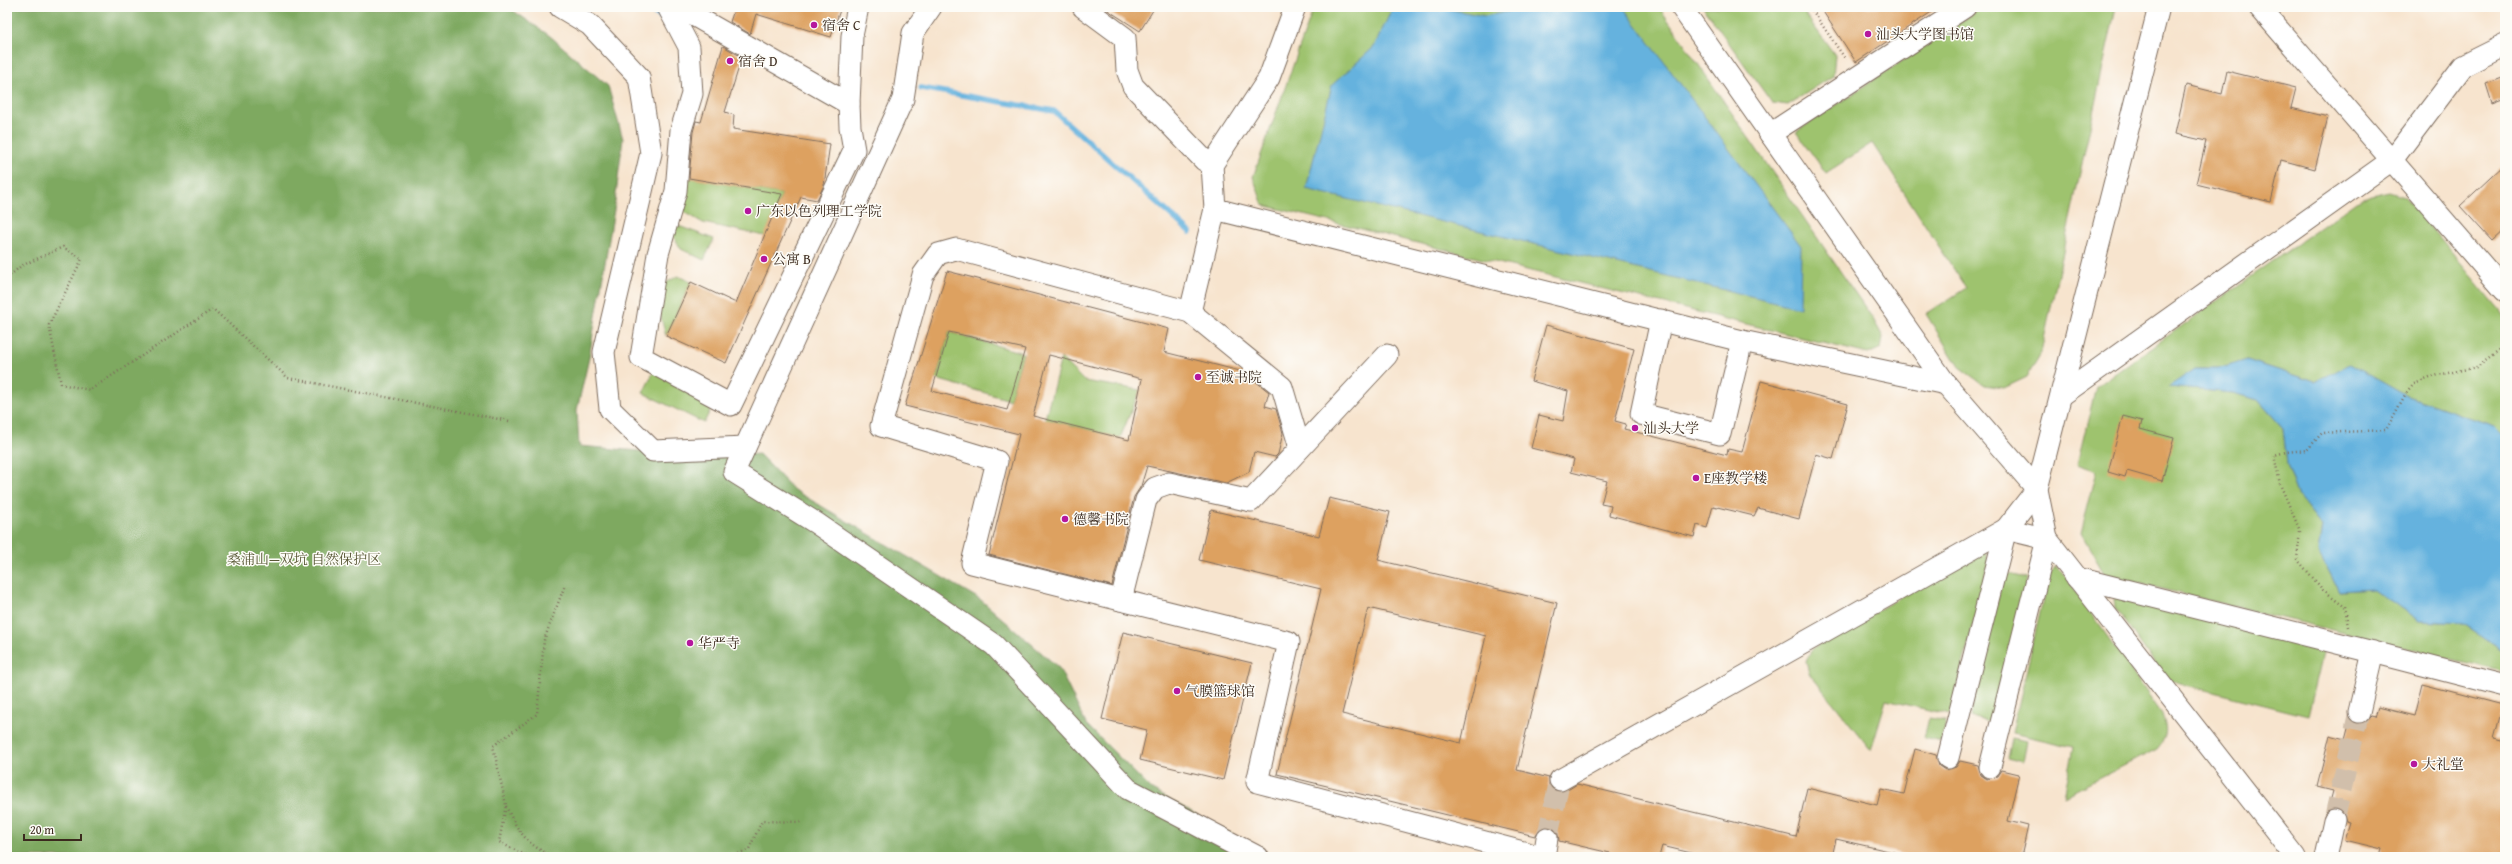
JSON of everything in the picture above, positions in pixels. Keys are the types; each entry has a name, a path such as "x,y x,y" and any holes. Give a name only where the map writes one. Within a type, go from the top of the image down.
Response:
{"street":[{"path":"560,7 590,25 639,77 651,153 604,352 610,408 653,451 744,447"},
{"path":"668,7 689,48 692,94 681,130 676,191 658,254 641,357 731,405 854,150 850,127 849,104 852,36 858,7"},
{"path":"679,7 849,104"},
{"path":"931,7 913,33 903,99 744,447 734,472 816,523 994,645 1128,789 1258,857"},
{"path":"1083,7 1125,38 1127,70 1133,86 1204,160 1212,165"},
{"path":"1190,312 1216,209 1212,165 1269,78 1295,7"},
{"path":"1680,7 1946,384 2037,489 2048,539 2293,856"},
{"path":"1770,134 1965,7"},
{"path":"1560,780 2006,529 2037,489 2159,7"},
{"path":"2259,7 2505,291"},
{"path":"2062,395 2392,160 2463,66 2505,45"},
{"path":"1216,209 1742,341 1946,384"},
{"path":"1300,448 1282,387 1190,312 972,252 956,249 938,254 923,274 881,426 997,461 972,563 1289,642 1257,782 1544,851"},
{"path":"1661,320 1640,414 1720,434 1742,341"},
{"path":"1122,600 1146,500 1155,488 1169,483 1252,501 1387,355"},
{"path":"2006,529 2048,539"},
{"path":"1948,758 2006,529"},
{"path":"1990,767 2048,539"},
{"path":"2077,578 2505,686"},
{"path":"2359,712 2373,652"},
{"path":"2326,857 2334,820"}],"path":[{"path":"1810,7 1858,77"},
{"path":"7,278 21,266 63,247 82,259 49,325 60,384 90,390 213,309 288,378 509,421"},
{"path":"2351,646 2345,606 2323,590 2297,559 2300,531 2280,484 2274,456 2286,452 2307,450 2322,433 2386,430 2405,395 2414,384 2438,375 2477,367 2505,347"},
{"path":"554,857 540,851 517,830 506,805 493,746 537,714 544,640 565,585"},
{"path":"506,805 499,842 529,857"},
{"path":"731,857 750,849 762,821 801,822"}],"green space":[{"name":"桑浦山—双坑 自然保护区","path":"7,7 508,7 550,36 608,86 623,139 614,210 589,358 577,410 579,446 713,457 759,454 794,490 981,600 1059,668 1086,724 1152,790 1266,853 1279,857 7,857"},
{"path":"1314,7 1659,7 1873,319 1883,337 1881,348 1868,354 1263,205 1253,177"},
{"path":"1703,7 1800,7 1835,55 1833,76 1788,105 1772,103"},
{"path":"1983,7 2116,7 2041,353 2027,377 2004,388 1984,385 1959,367 1926,314 1966,288 1872,143 1826,173 1796,132"},
{"path":"685,177 782,194 765,236 703,223 683,211"},
{"path":"2389,192 2405,197 2505,317 2505,437 2494,426 2405,395 2350,365 2315,382 2247,360 2218,369 2195,369 2169,387 2233,393 2258,400 2283,428 2287,464 2299,497 2322,526 2318,552 2339,591 2374,589 2419,621 2464,623 2505,652 2505,672 2105,575 2081,533 2097,471 2077,464 2096,387 2356,202 2371,196"},
{"path":"673,224 714,239 704,260 681,249 671,233"},
{"path":"678,276 691,282 666,336 655,297 657,288"},
{"path":"949,332 1023,353 1010,400 936,379"},
{"path":"1061,358 1084,381 1140,390 1120,438 1045,419"},
{"path":"656,367 717,396 704,423 643,393"},
{"path":"1976,552 1986,553 1989,563 1950,715 1886,700 1871,750 1809,673 1806,662 1811,650"},
{"path":"2055,566 2062,572 2162,714 2166,729 2165,736 2157,749 2064,796 2074,747 2012,733 2049,574"},
{"path":"2004,573 2027,578 1993,723 1970,717"},
{"path":"2121,595 2325,645 2308,716 2166,680 2115,607 2114,599"},
{"path":"1929,718 1945,721 1941,742 1924,738"},
{"path":"2011,738 2027,741 2023,762 2007,758"}],"water":[{"path":"1395,7 1438,7 1485,16 1532,7 1623,7 1801,246 1800,308 1306,189 1332,85 1374,47 1392,9"},
{"path":"2247,360 2315,382 2350,364 2405,395 2494,426 2505,437 2505,652 2464,623 2419,621 2374,589 2339,591 2318,552 2322,526 2299,497 2287,464 2283,428 2258,400 2233,393 2168,387 2195,369 2218,369"}],"building":[{"name":"宿舍 C","path":"735,7 841,7 831,37 756,14 750,34 730,22"},
{"path":"1103,7 1155,7 1140,31"},
{"name":"汕头大学图书馆","path":"1820,7 1939,7 1856,62"},
{"name":"宿舍 D","path":"723,46 742,57 725,112 734,115 733,129 830,144 824,185 817,200 801,197 726,363 666,336 691,282 736,303 782,194 689,178 693,132 696,121 701,122"},
{"path":"2227,71 2296,88 2291,108 2328,117 2315,169 2281,160 2271,202 2196,184 2206,141 2175,134 2186,85 2222,94"},
{"path":"2505,77 2505,98 2492,103 2486,84"},
{"path":"2505,164 2505,229 2492,241 2460,206"},
{"name":"至诚书院","path":"947,271 1169,329 1164,352 1244,372 1269,392 1265,406 1276,409 1283,433 1278,454 1275,457 1254,452 1249,472 1226,483 1147,466 1141,486 1134,497 1112,586 989,555 1019,434 905,406","holes":["949,332 1025,349 1007,410 932,391","1049,355 1142,379 1129,440 1033,416"]},
{"path":"1546,325 1634,349 1615,421 1626,424 1624,429 1727,455 1728,449 1742,452 1761,381 1848,404 1833,459 1816,454 1799,519 1758,508 1754,516 1713,506 1707,528 1697,525 1694,537 1609,515 1611,506 1601,504 1607,481 1571,472 1574,459 1531,448 1539,415 1563,421 1568,391 1531,381"},
{"path":"2123,416 2142,421 2140,429 2174,438 2162,481 2127,471 2125,477 2108,472"},
{"path":"1329,498 1390,512 1378,560 1557,603 1517,770 1549,778 1549,786 1554,790 1566,791 1577,784 1796,837 1807,788 1877,805 1881,789 1904,794 1915,749 1936,755 1939,766 1945,770 1956,767 1960,761 1978,765 1981,775 1987,779 1998,776 2002,770 2019,774 2008,821 2028,826 2021,857 1915,857 1836,839 1832,857 1708,857 1662,846 1659,857 1609,857 1610,853 1559,841 1558,833 1549,826 1542,827 1535,836 1277,774 1321,589 1199,560 1211,510 1319,536","holes":["1368,608 1486,636 1461,743 1342,714"]},
{"name":"气膜篮球馆","path":"1123,632 1252,663 1223,780 1140,760 1147,730 1102,719"},
{"name":"大礼堂","path":"2422,684 2503,705 2494,739 2505,742 2505,854 2502,853 2501,857 2380,857 2382,849 2345,840 2350,823 2346,822 2342,811 2336,808 2328,810 2333,791 2317,787 2330,735 2345,739 2350,720 2356,724 2363,723 2371,715 2375,716 2378,707 2414,716"}],"waterway":[{"path":"645,7 664,19"},
{"path":"921,88 1054,111 1190,232"}],"tunnel":[{"path":"2334,820 2359,712"},
{"path":"1547,838 1560,780"}],"place":[{"name":"宿舍 C","path":"814,25"},
{"name":"汕头大学图书馆","path":"1868,34"},
{"name":"宿舍 D","path":"730,61"},
{"name":"广东以色列理工学院","path":"748,211"},
{"name":"公寓 B","path":"764,259"},
{"name":"至诚书院","path":"1198,377"},
{"name":"汕头大学","path":"1635,428"},
{"name":"E座教学楼","path":"1696,478"},
{"name":"德馨书院","path":"1065,519"},
{"name":"华严寺","path":"690,643"},
{"name":"气膜篮球馆","path":"1177,691"},
{"name":"大礼堂","path":"2414,764"}]}
